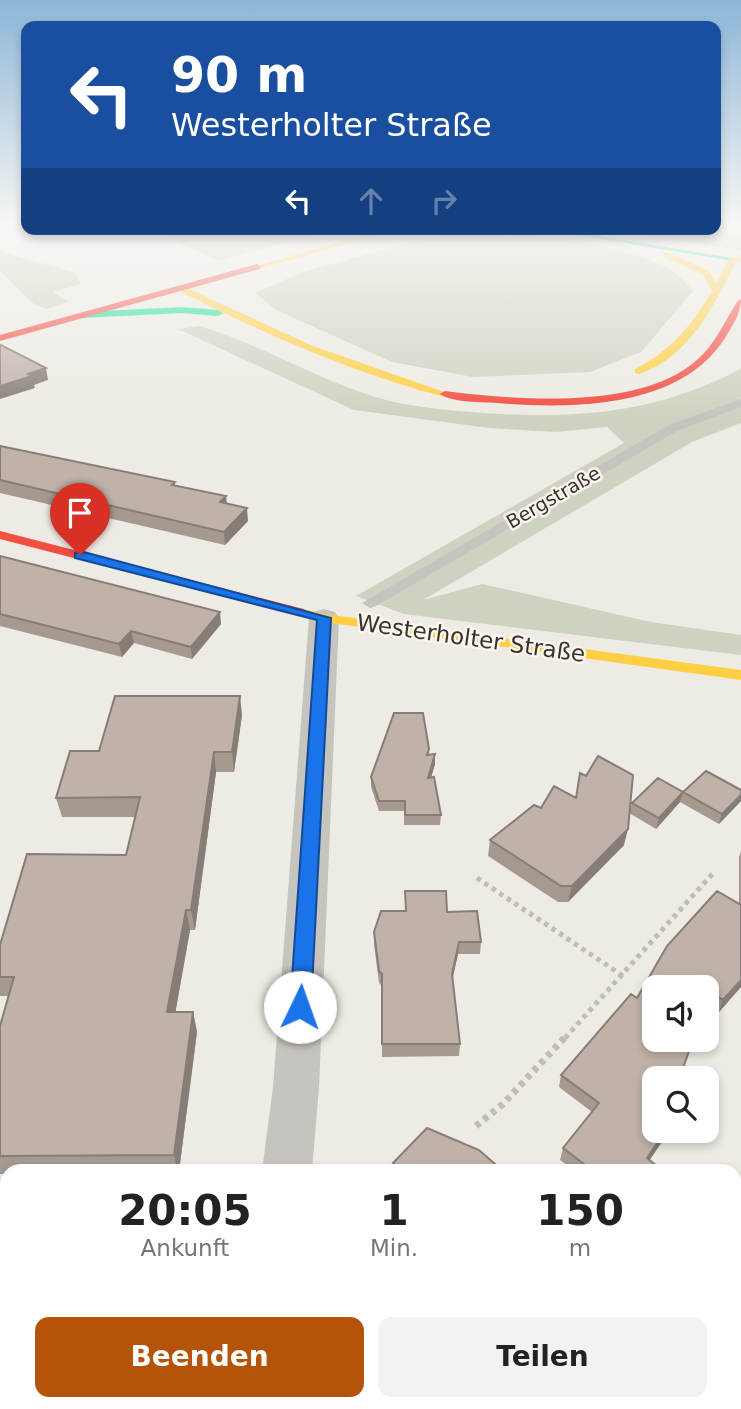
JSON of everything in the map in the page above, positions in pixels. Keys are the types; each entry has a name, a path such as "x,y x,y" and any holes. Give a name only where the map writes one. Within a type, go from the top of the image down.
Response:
{"main road":[{"path":"0,338 177,289"},
{"path":"182,289 329,360 399,385 464,398 548,402 608,397 646,389 677,377 706,357 741,302"},
{"path":"228,289 232,291"},
{"path":"622,376 649,369 676,349 716,291"},
{"path":"82,315 182,310 234,315"},
{"path":"284,319 343,348 417,373 506,386 575,384"},
{"name":"Westerholter Straße","path":"0,535 324,618 741,675"}],"street":[{"path":"288,1164 296,1087 324,618"}],"lane":[{"name":"Bergstraße","path":"370,603 673,428 741,402"}],"path":[{"path":"477,1126 503,1104 624,976 715,871"},
{"path":"477,878 624,976"}],"green space":[{"path":"18,289 64,289 53,292 69,302 47,309 34,304"},
{"path":"265,289 691,289 693,291 641,352 590,372 473,377 392,362 276,310 255,293"},
{"path":"200,326 329,380 385,400 483,413 552,415 615,410 677,396 741,369 741,423 692,442 423,600 482,584 651,622 741,635 741,655 404,614 356,596 624,443 607,427 556,432 489,428 354,410 178,329"}],"building":[{"path":"0,345 46,368 28,374 32,376 0,386"},
{"path":"0,446 175,482 172,485 226,496 220,502 247,508 224,532 0,480"},
{"path":"0,556 220,612 191,647 131,631 119,644 0,614"},
{"path":"115,696 240,696 232,752 214,752 191,910 186,910 167,1012 193,1012 174,1155 0,1156 0,1026 14,977 0,977 0,945 27,854 126,855 140,797 56,798 70,751 99,751"},
{"path":"394,713 423,713 429,749 427,755 435,754 428,778 434,777 441,815 405,815 405,801 379,801 371,777"},
{"path":"598,756 633,775 628,829 572,886 561,886 490,840 534,805 541,808 554,786 576,798 580,773 586,776"},
{"path":"706,771 741,790 741,795 722,814 683,792"},
{"path":"658,778 683,792 659,818 632,803"},
{"path":"405,891 446,891 447,912 477,911 481,942 459,942 452,974 460,1044 382,1044 382,974 379,971 374,932 381,911 406,911"},
{"path":"717,891 741,905 741,980 723,1000 719,997 719,975 650,975 667,946"},
{"path":"642,989 642,1052 689,1052 684,1066 642,1066 642,1143 657,1143 647,1158 654,1164 584,1164 563,1148 599,1103 561,1075 631,994 637,998"},
{"path":"427,1128 479,1150 495,1164 394,1164"}],"traffic: fast":[{"path":"82,315 182,310 218,313"}],"traffic: slow":[{"path":"182,289 310,348 376,373 445,394"},
{"path":"639,371 656,362 684,339 718,289"},
{"path":"299,612 324,618 741,675"}],"traffic: jam":[{"path":"0,338 178,289"},
{"path":"445,394 540,402 612,397 646,390 675,379 699,364 717,342 741,302"},
{"path":"0,535 299,612"}],"route":[{"path":"80,555 324,618 300,1007"}]}
